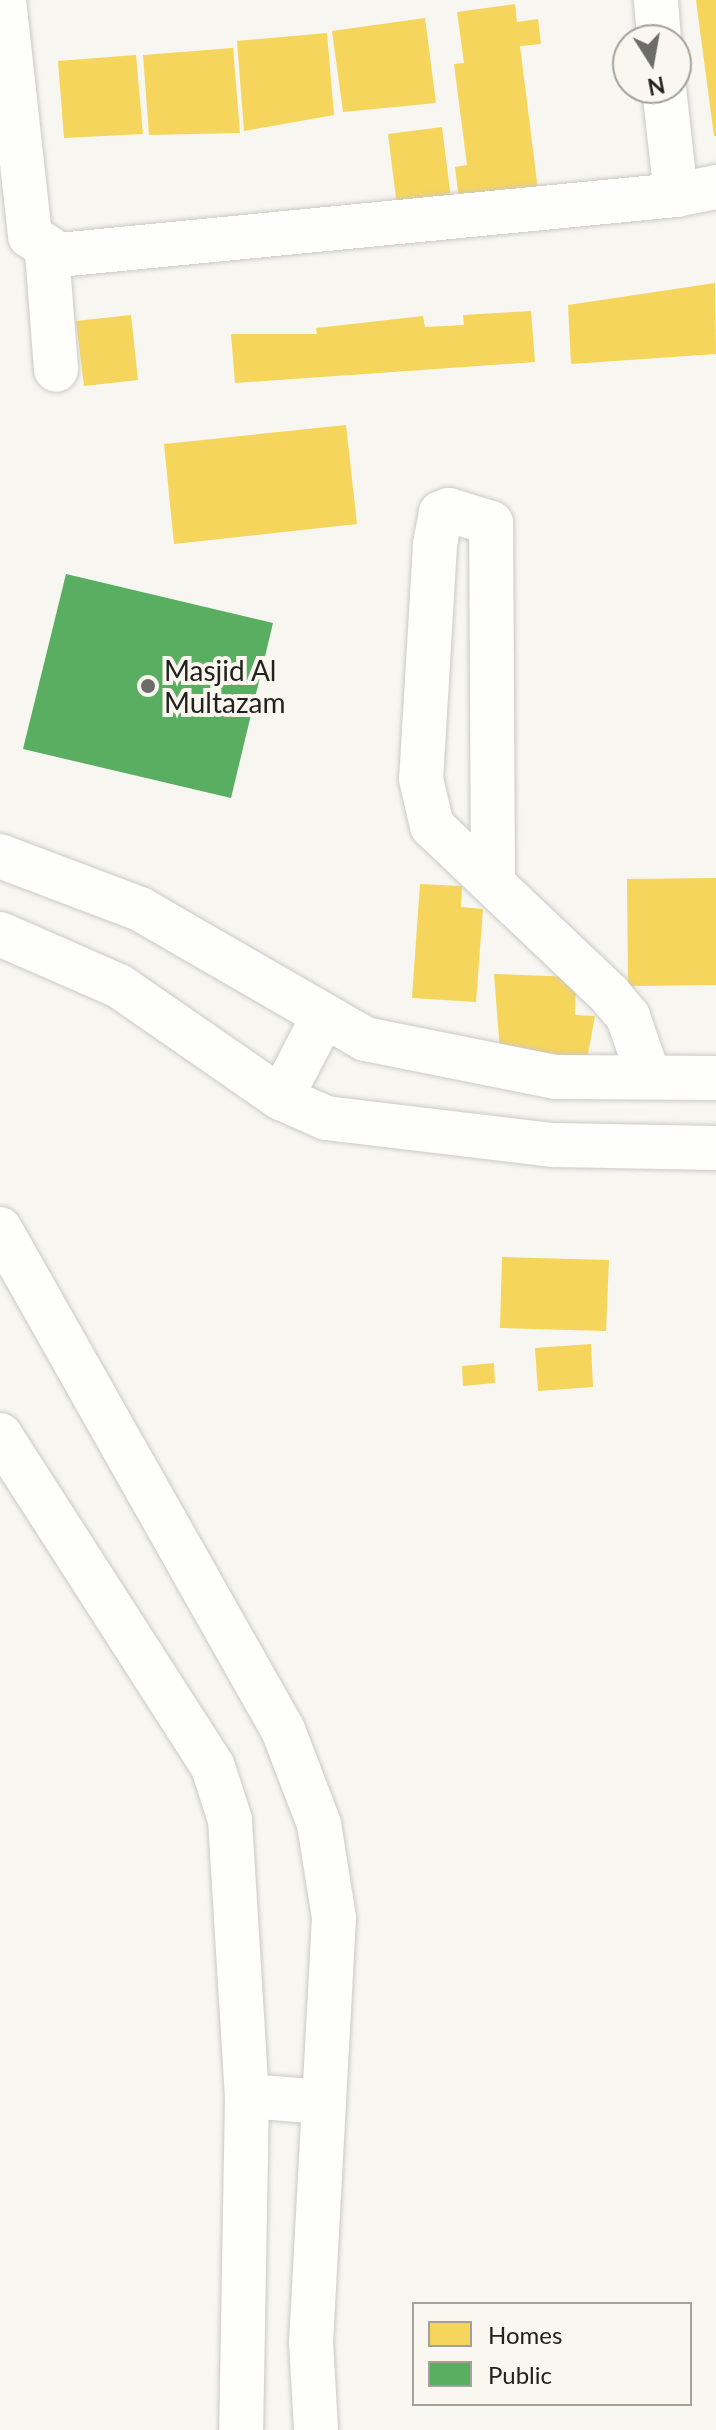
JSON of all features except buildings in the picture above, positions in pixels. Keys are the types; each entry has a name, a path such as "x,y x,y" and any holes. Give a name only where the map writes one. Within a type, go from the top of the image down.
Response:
{"street":[{"path":"4,0 30,236 47,252 95,257 696,191 669,104"},
{"path":"656,0 658,24"},
{"path":"47,252 56,370"},
{"path":"493,882 491,523 468,511 441,513 429,640 421,779 432,826 493,882 628,1017 649,1077"},
{"path":"429,640 492,644"},
{"path":"0,856 140,909 323,1017 413,1053 556,1077 716,1078"},
{"path":"0,934 119,986 281,1098 326,1118 383,1129 554,1145 716,1148"},
{"path":"281,1098 323,1017"},
{"path":"0,1229 283,1730 319,1824 334,1918 311,2342 316,2430"},
{"path":"0,1435 213,1767 230,1820 247,2096 241,2430"},
{"path":"247,2096 324,2102"}],"place":[{"name":"Masjid Al Multazam","path":"148,686"}]}
